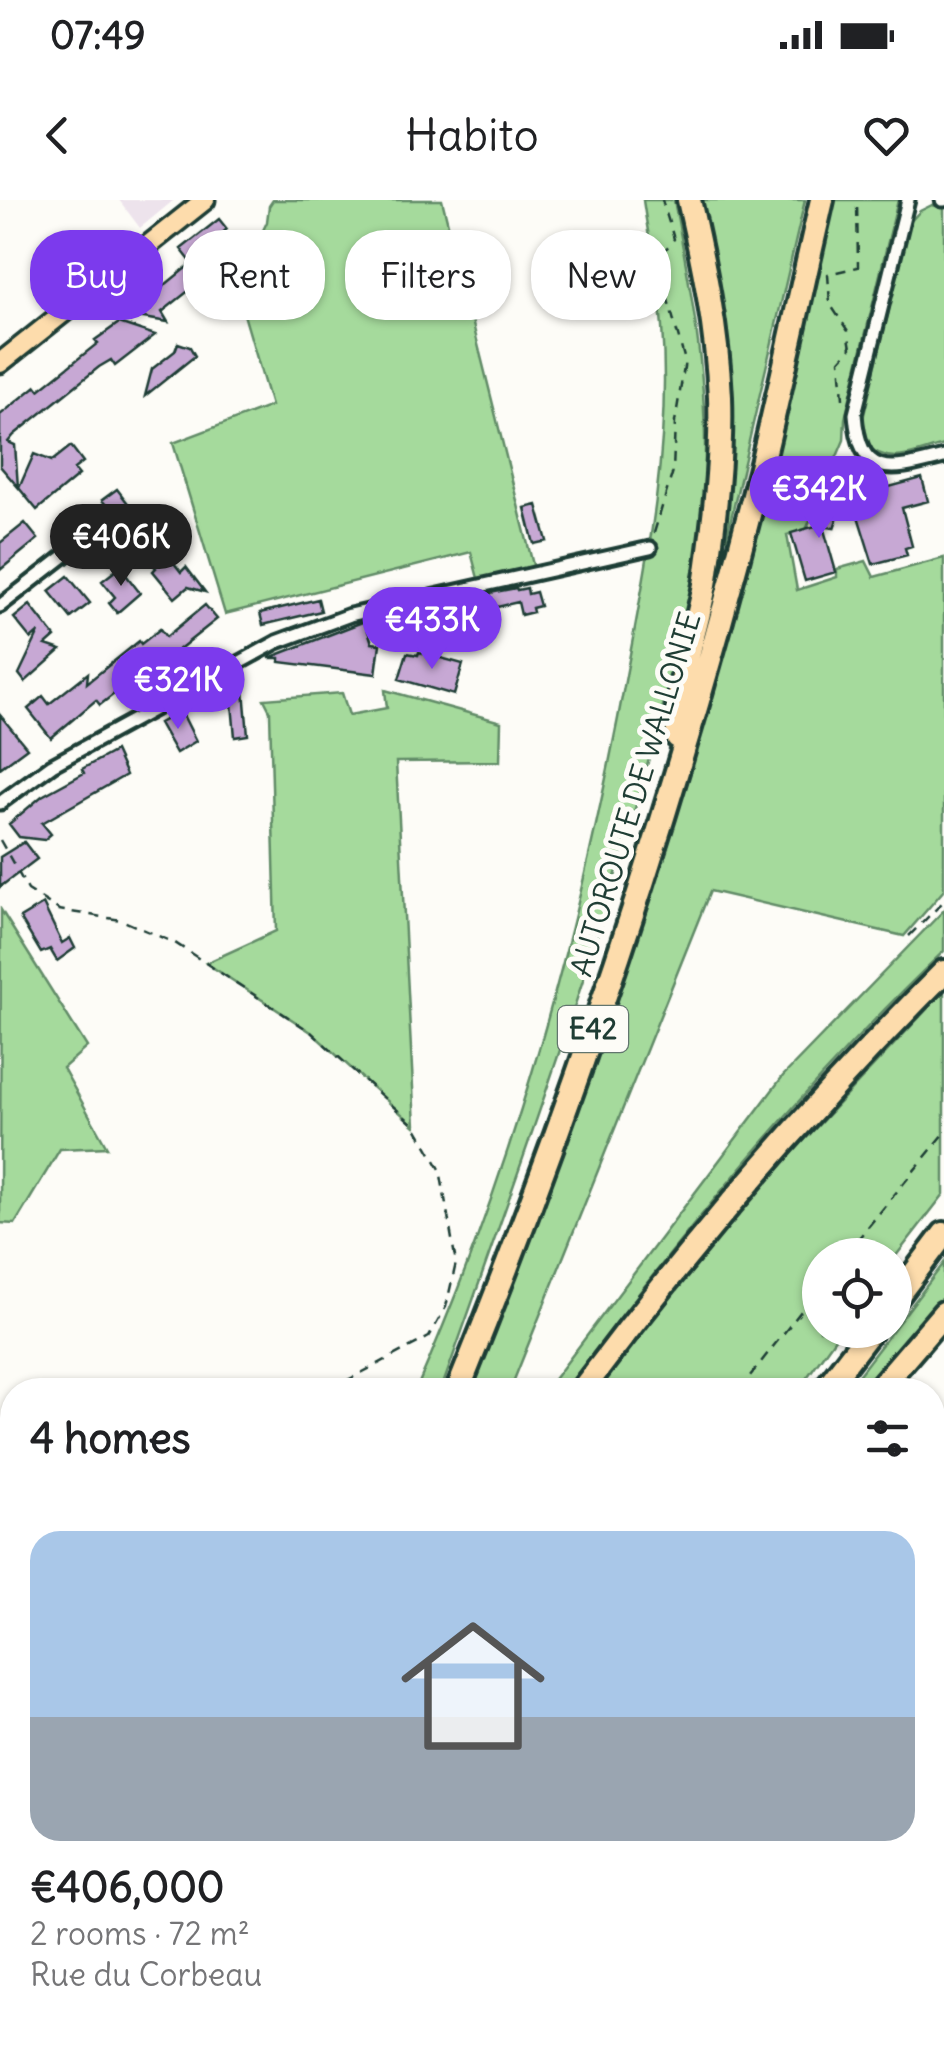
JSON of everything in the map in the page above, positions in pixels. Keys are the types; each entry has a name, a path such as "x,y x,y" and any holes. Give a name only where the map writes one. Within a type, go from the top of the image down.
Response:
{"highway":[{"path":"680,756 676,714 707,577 719,459 720,397 714,329 689,200"},
{"name":"AUTOROUTE DE WALLONIE","path":"463,1378 630,924 760,472 822,200"},
{"path":"591,1378 736,1195 944,972"},
{"path":"912,1276 944,1234"},
{"path":"888,1378 944,1313"},
{"path":"834,1378 857,1348"}],"main road":[{"path":"0,363 205,200"}],"street":[{"path":"908,200 855,414 856,436 863,454 878,466 894,470 944,457"},
{"path":"0,606 99,529"},
{"path":"0,803 52,765 278,642 350,615 650,548"}],"path":[{"path":"650,548 672,471 685,361 657,260 674,240 662,200"},
{"path":"844,403 840,360 851,348 848,331 830,304 828,274 858,267 857,200"},
{"path":"0,840 28,890 59,910 121,920 175,943 311,1032 415,1126 440,1169 456,1263 446,1307 430,1337 352,1378"},
{"path":"909,936 944,901"},
{"path":"859,1238 944,1134"},
{"path":"748,1378 802,1310"}],"shaded area":[{"path":"119,200 174,200 140,228"}],"green space":[{"path":"273,200 442,200 449,230 345,230 345,320 472,320 535,573 480,586 471,552 225,614 173,443 271,406 246,320 325,320 325,230 263,230"},
{"path":"643,200 674,200 696,327 705,455 693,578 643,780 548,1087 445,1378 421,1378 486,1214 568,943 610,758 650,540 661,455 661,320 671,320 671,230 648,230"},
{"path":"699,200 805,200 726,540 729,438"},
{"path":"834,200 898,200 845,419 844,440 806,530 787,535 797,590 837,577 837,569 866,561 874,577 944,558 944,890 904,936 710,891 515,1378 476,1378 597,1054 690,773 774,470"},
{"path":"932,205 944,208 944,445 893,457 865,444 862,423 910,222"},
{"path":"385,690 501,722 500,761 396,762 415,1126 311,1032 206,963 276,931 270,711 264,699 342,693 349,715 387,708"},
{"path":"1,910 87,1047 63,1068 107,1147 60,1149 15,1224 0,1223"},
{"path":"944,910 944,951 793,1107 653,1275 574,1378 555,1378 783,1076"},
{"path":"944,991 944,1194 910,1238 802,1238 802,1348 828,1348 807,1378 607,1378 671,1291 767,1180"},
{"path":"944,1263 944,1298 912,1336 912,1305"},
{"path":"879,1348 902,1348 876,1378 856,1378"}],"building":[{"path":"219,219 227,229 226,230 205,230"},
{"path":"183,270 183,295 163,311 163,286"},
{"path":"119,323 155,335 115,366 111,360 99,367 14,435 8,442 15,445 18,487 0,466 0,415 36,386 39,390"},
{"path":"178,343 190,347 195,356 145,396 152,369 175,351"},
{"path":"71,446 83,462 74,469 79,475 37,510 19,488 34,454 52,461"},
{"path":"922,478 928,501 902,508 912,546 905,548 907,555 873,564 852,497"},
{"path":"836,486 847,490 834,528 823,526 836,572 805,581 791,533 819,525 816,524 821,510 827,513"},
{"path":"117,489 181,572 186,567 205,592 188,587 175,598 102,500"},
{"path":"537,505 547,541 534,544 525,508"},
{"path":"25,523 38,539 0,570 0,543"},
{"path":"120,567 140,593 117,613 109,603 115,597 102,581"},
{"path":"68,576 90,603 71,618 49,591"},
{"path":"527,588 528,594 536,592 540,606 521,615 518,602 493,608 490,593"},
{"path":"318,599 321,611 263,625 260,613"},
{"path":"30,605 55,637 46,645 61,650 25,682 19,674 39,632 31,639 14,618"},
{"path":"205,605 217,619 177,651 184,659 169,671 164,664 158,666 126,692 123,687 100,705 96,700 51,738 28,709 43,696 49,704 88,673 87,683 160,629 166,637"},
{"path":"365,621 372,643 380,644 376,674 269,658"},
{"path":"419,652 463,664 454,695 399,679 407,653"},
{"path":"243,679 248,735 235,737 230,681"},
{"path":"181,711 196,741 176,753 159,723"},
{"path":"0,715 27,748 0,768"},
{"path":"115,751 126,775 42,823 51,834 44,840 19,837 9,824 42,796"},
{"path":"24,842 37,859 0,887 0,857"},
{"path":"43,904 62,943 70,938 75,948 57,961 50,949 41,953 20,918"}]}
